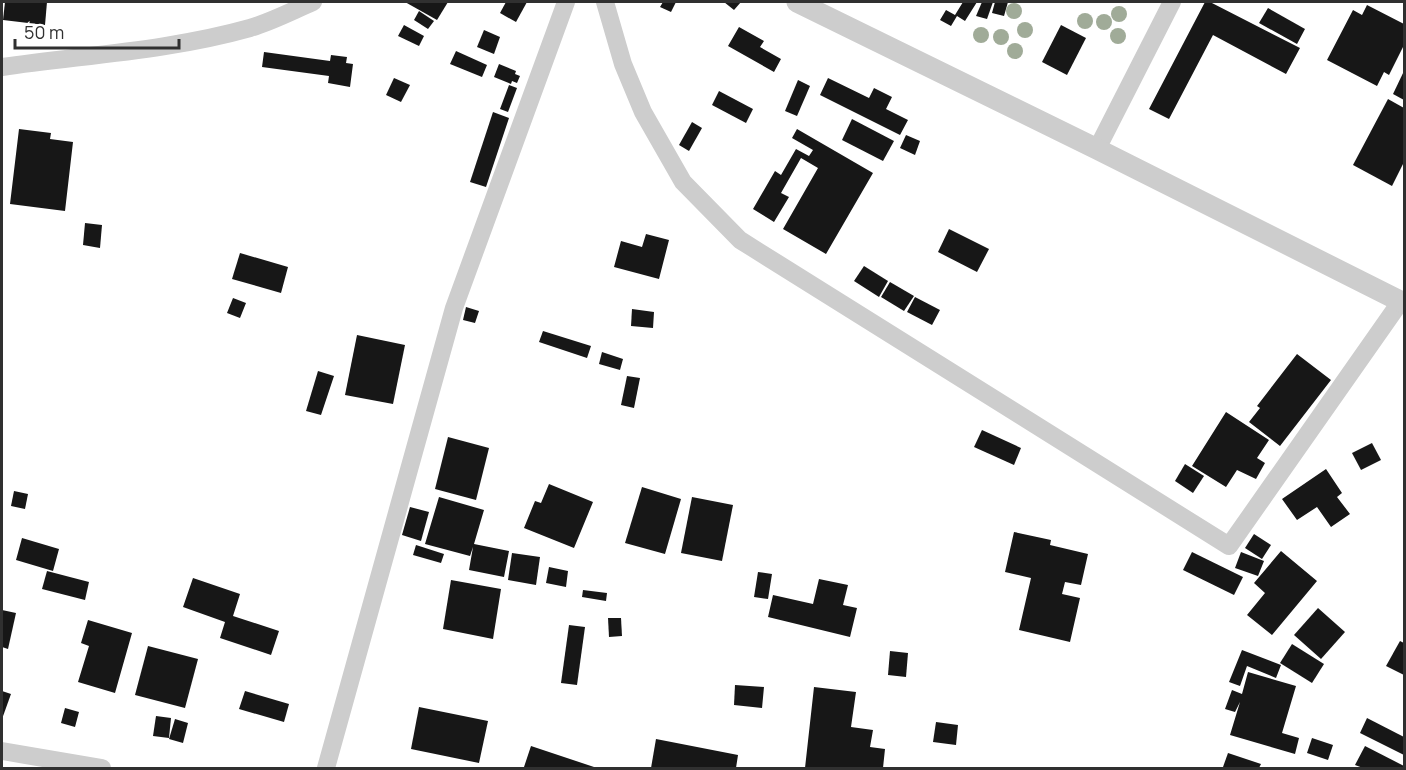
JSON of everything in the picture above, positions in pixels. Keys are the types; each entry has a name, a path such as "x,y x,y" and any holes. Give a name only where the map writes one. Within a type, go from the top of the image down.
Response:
{"street":[{"path":"2,67 150,49 219,36 252,27 313,2"},
{"path":"326,768 454,308 566,2"},
{"path":"605,2 623,64 643,112 683,182 740,240 1229,546 1403,302 1097,148 797,2"},
{"path":"1097,148 1172,2"},
{"path":"2,751 56,764 102,768"}],"building":[{"path":"5,2 47,2 45,25 3,20"},
{"path":"405,2 448,2 437,20"},
{"path":"506,2 527,2 516,22 500,13"},
{"path":"663,2 676,2 671,12 660,7"},
{"path":"724,2 741,2 734,10"},
{"path":"963,2 977,2 965,21 957,16 951,26 940,20 946,10 955,15"},
{"path":"982,2 993,2 987,19 976,16"},
{"path":"995,2 1008,2 1004,16 992,13"},
{"path":"1205,2 1210,2 1300,48 1286,74 1213,35 1169,119 1149,109"},
{"path":"1367,5 1404,24 1404,45 1389,75 1384,72 1377,86 1327,60 1353,10 1362,15"},
{"path":"1268,8 1305,29 1297,44 1259,23"},
{"path":"419,11 434,21 428,29 414,20"},
{"path":"404,25 424,36 419,46 398,36"},
{"path":"1061,25 1086,38 1067,75 1042,62"},
{"path":"739,27 764,41 760,47 781,59 774,72 728,46"},
{"path":"484,30 500,37 494,54 477,47"},
{"path":"456,51 487,65 482,77 450,64"},
{"path":"264,52 330,61 331,55 347,57 346,63 353,64 350,87 328,83 329,76 262,67"},
{"path":"499,64 516,71 515,74 520,76 517,83 512,81 511,84 494,77"},
{"path":"1404,71 1404,100 1393,94"},
{"path":"394,78 410,85 401,102 386,95"},
{"path":"828,78 869,98 874,88 892,97 886,109 908,120 900,135 820,95"},
{"path":"798,80 810,86 797,116 785,111"},
{"path":"509,85 517,88 508,112 500,109"},
{"path":"719,91 753,109 746,123 712,105"},
{"path":"1388,99 1404,108 1404,162 1392,186 1353,165"},
{"path":"493,112 509,118 486,187 470,182"},
{"path":"852,119 894,141 883,161 842,140"},
{"path":"692,122 702,128 689,151 679,145"},
{"path":"19,129 51,133 50,139 73,142 65,211 10,204"},
{"path":"797,129 873,173 826,254 783,229 818,168 801,158 781,193 789,197 774,222 753,209 775,171 781,175 796,149 809,156 813,150 792,138"},
{"path":"906,135 920,141 915,155 900,148"},
{"path":"85,223 102,225 100,248 83,245"},
{"path":"949,229 989,249 977,272 938,252"},
{"path":"646,234 669,240 659,279 614,267 621,241 642,247"},
{"path":"240,253 288,267 281,293 232,279"},
{"path":"864,266 888,281 879,297 854,281"},
{"path":"890,282 914,296 904,311 881,297"},
{"path":"915,297 940,310 932,325 907,312"},
{"path":"233,298 246,303 240,318 227,313"},
{"path":"466,307 479,311 475,323 463,320"},
{"path":"632,309 654,312 653,328 631,326"},
{"path":"543,331 591,346 587,358 539,342"},
{"path":"357,335 405,345 393,404 345,395"},
{"path":"602,352 623,359 620,370 599,364"},
{"path":"1297,354 1331,380 1280,446 1249,422 1260,408 1257,406"},
{"path":"318,371 334,376 321,415 306,411"},
{"path":"627,376 640,378 634,408 621,405"},
{"path":"1226,412 1269,440 1257,458 1265,463 1256,479 1237,470 1226,487 1192,466"},
{"path":"982,430 1021,448 1014,465 974,447"},
{"path":"448,437 489,448 476,500 435,489"},
{"path":"1372,443 1381,460 1361,470 1352,453"},
{"path":"1185,464 1204,476 1193,493 1175,481"},
{"path":"1326,469 1342,493 1337,497 1350,514 1331,527 1317,507 1297,520 1282,499"},
{"path":"549,484 593,502 574,548 524,528 535,501 541,503"},
{"path":"642,487 681,499 665,554 625,543"},
{"path":"14,491 28,494 25,509 11,506"},
{"path":"439,497 484,510 474,544 509,551 504,577 469,570 473,547 470,556 425,544"},
{"path":"692,497 733,505 722,561 681,553"},
{"path":"410,507 429,512 421,541 402,535"},
{"path":"1014,532 1051,540 1050,545 1088,554 1081,585 1065,582 1062,594 1080,598 1070,642 1019,630 1031,578 1005,572"},
{"path":"1254,534 1271,545 1262,559 1245,548"},
{"path":"22,538 59,549 53,571 16,560"},
{"path":"416,545 444,554 441,563 413,555"},
{"path":"1281,551 1317,581 1272,635 1247,615 1265,593 1254,583"},
{"path":"1192,552 1243,577 1234,595 1183,570"},
{"path":"1241,552 1264,561 1258,576 1235,568"},
{"path":"512,553 540,557 536,585 508,580"},
{"path":"549,567 568,571 566,587 546,583"},
{"path":"47,571 89,582 85,600 42,589"},
{"path":"758,572 772,574 768,599 754,597"},
{"path":"193,578 240,594 233,616 279,631 271,655 220,638 225,622 183,607"},
{"path":"819,579 848,585 843,605 857,608 850,637 768,617 773,595 813,604"},
{"path":"451,580 501,589 493,639 443,629"},
{"path":"583,590 607,593 606,601 582,597"},
{"path":"1318,608 1345,632 1321,659 1294,635"},
{"path":"2,610 16,613 8,649 2,647"},
{"path":"608,618 621,618 622,636 609,637"},
{"path":"88,620 132,633 115,693 78,682 89,646 81,643"},
{"path":"569,625 585,627 577,685 561,683"},
{"path":"1400,641 1404,643 1404,675 1386,666"},
{"path":"1292,644 1324,664 1312,683 1280,663"},
{"path":"148,646 198,659 185,708 135,695"},
{"path":"1242,650 1281,665 1276,678 1247,666 1240,686 1229,682"},
{"path":"890,651 908,653 906,677 888,675"},
{"path":"1248,672 1296,686 1282,733 1299,738 1295,754 1230,735 1240,702 1235,712 1225,709 1232,690 1242,694"},
{"path":"735,685 764,687 762,708 734,705"},
{"path":"814,687 856,692 851,727 873,730 870,747 885,749 883,768 805,768"},
{"path":"2,691 11,694 2,719"},
{"path":"245,691 289,704 284,722 239,709"},
{"path":"419,707 488,721 479,763 411,749"},
{"path":"65,708 79,712 75,727 61,723"},
{"path":"156,716 171,718 169,738 153,736"},
{"path":"1367,718 1404,737 1404,755 1360,733"},
{"path":"175,719 188,723 183,743 169,739"},
{"path":"936,722 958,725 956,745 933,742"},
{"path":"1312,738 1333,745 1328,760 1307,753"},
{"path":"656,739 738,755 736,768 651,768"},
{"path":"531,746 597,768 524,767"},
{"path":"1365,746 1404,768 1363,768 1355,765"},
{"path":"1228,753 1261,764 1259,768 1223,767"}]}
